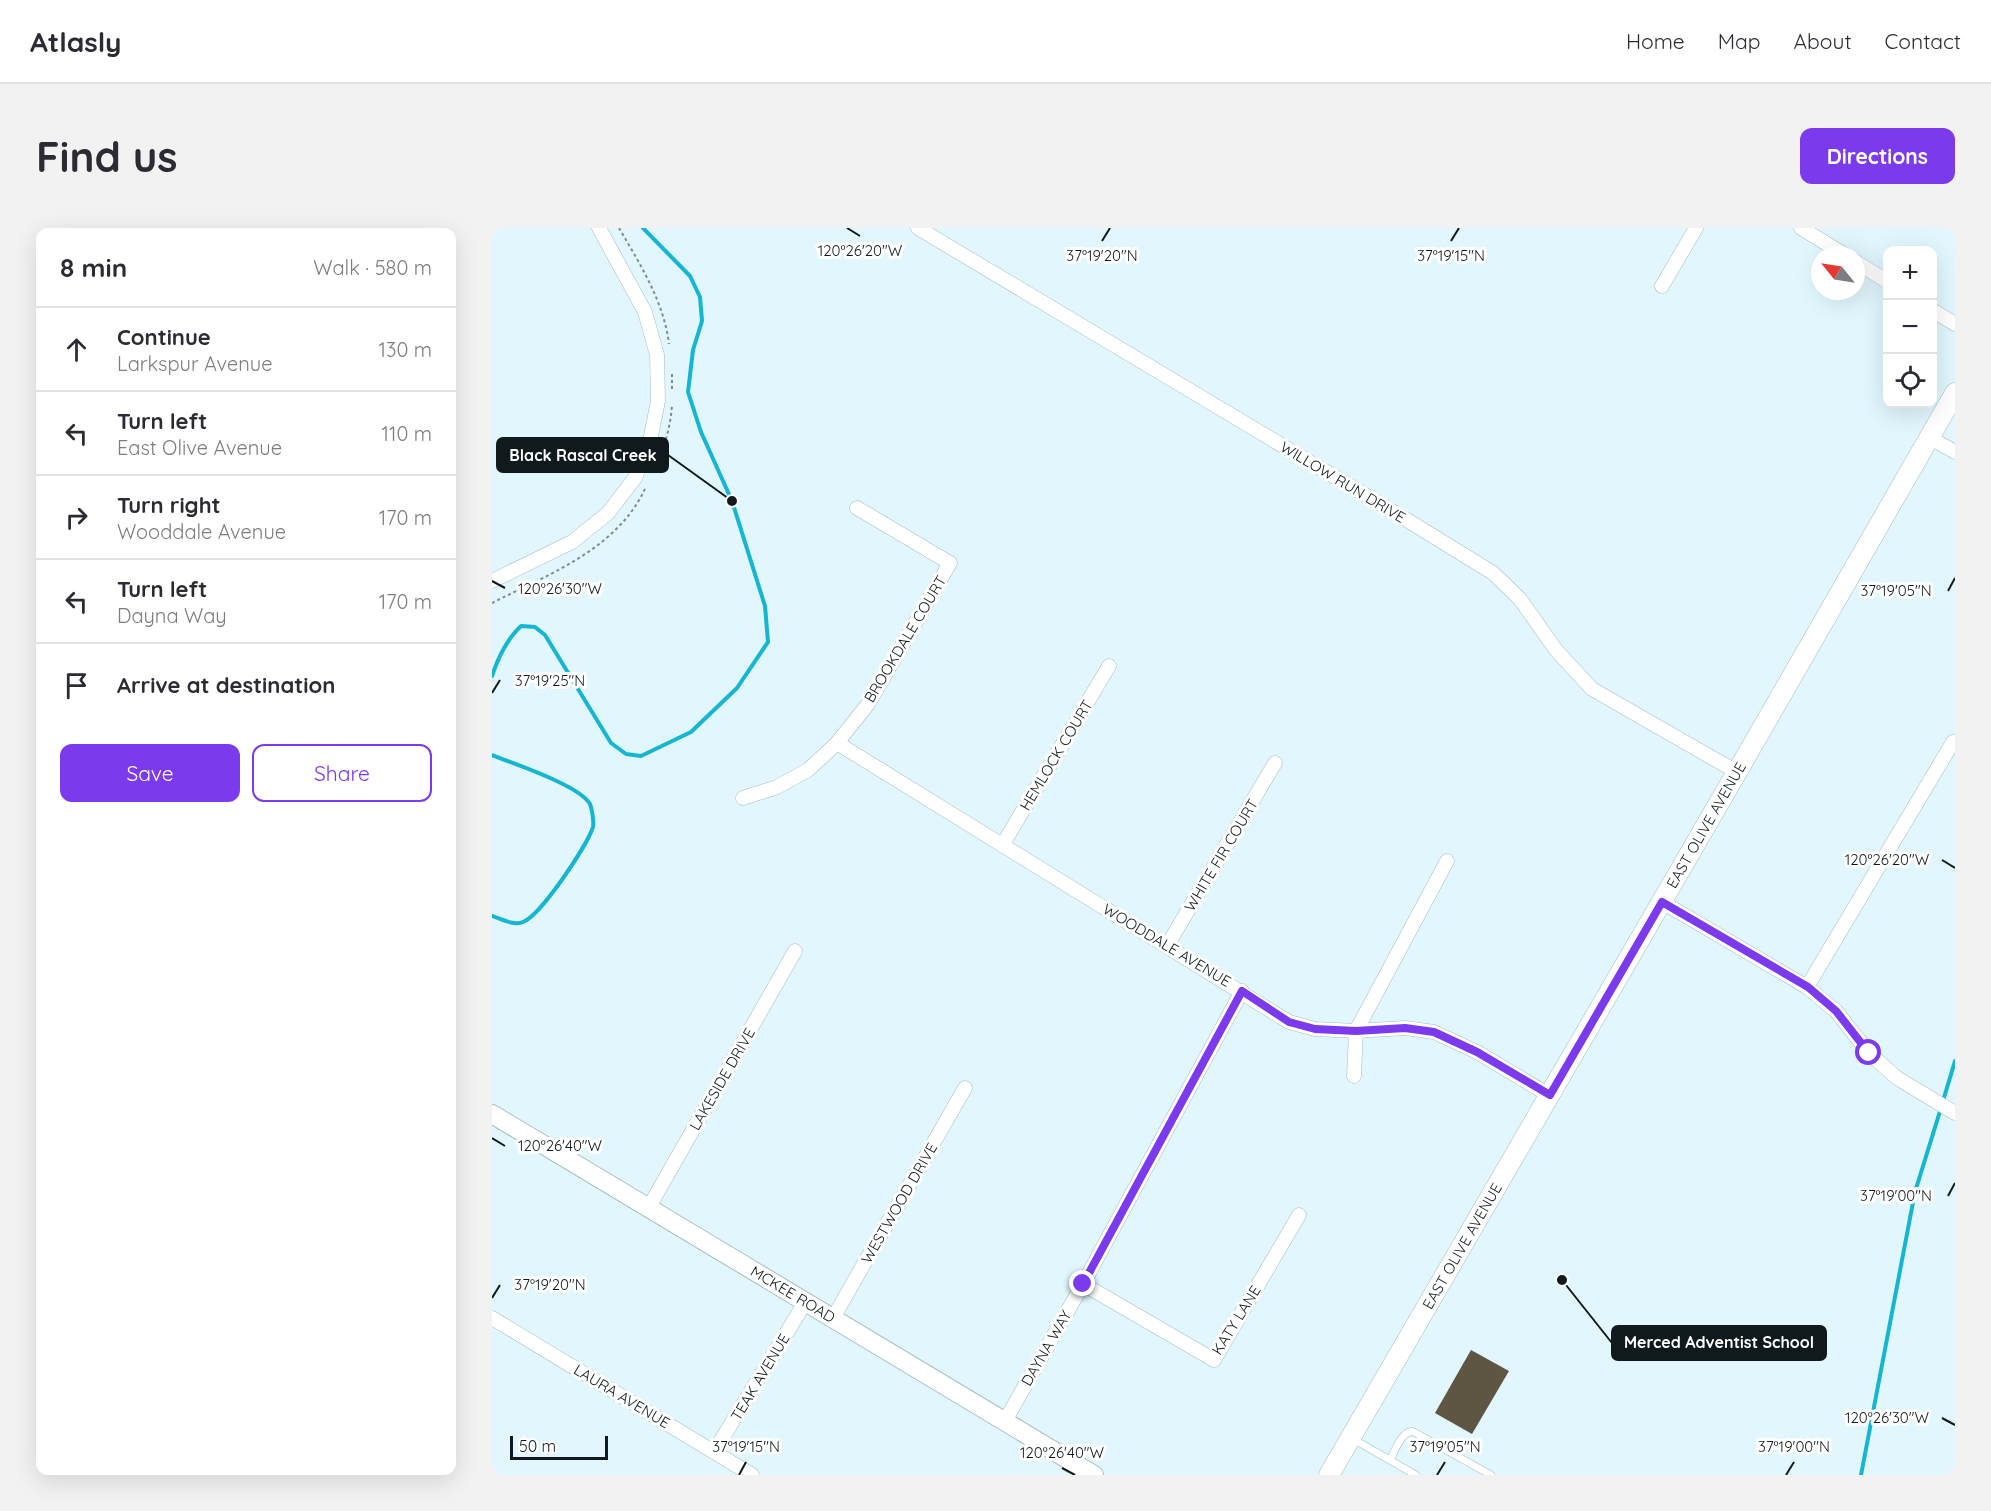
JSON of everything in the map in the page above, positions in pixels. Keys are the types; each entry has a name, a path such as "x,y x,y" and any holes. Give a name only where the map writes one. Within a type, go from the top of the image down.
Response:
{"main road":[{"name":"EAST OLIVE AVENUE","path":"1329,1475 1955,393"}],"street":[{"path":"492,581 572,542 608,513 635,478 650,441 658,401 657,355 645,312 599,228"},
{"name":"WILLOW RUN DRIVE","path":"918,228 1493,573 1520,599 1556,650 1592,689 1737,772"},
{"path":"1662,286 1696,228"},
{"path":"1801,228 1830,246"},
{"path":"1865,268 1883,279"},
{"path":"1937,313 1955,324"},
{"path":"1929,437 1955,452"},
{"name":"BROOKDALE COURT","path":"837,743 868,704 950,563 857,508"},
{"name":"HEMLOCK COURT","path":"1003,844 1109,666"},
{"path":"1808,987 1953,742"},
{"path":"743,798 777,787 808,770 837,743"},
{"name":"WOODDALE AVENUE","path":"837,743 1289,1022 1315,1029 1356,1031 1405,1028 1434,1032 1477,1052 1550,1095"},
{"name":"WHITE FIR COURT","path":"1167,946 1275,763"},
{"path":"1354,1076 1356,1031 1447,861"},
{"path":"1662,902 1808,987 1836,1011 1869,1053 1897,1078 1955,1113"},
{"name":"LAKESIDE DRIVE","path":"649,1207 795,951"},
{"name":"DAYNA WAY","path":"1005,1421 1083,1284 1242,991"},
{"name":"WESTWOOD DRIVE","path":"833,1318 965,1088"},
{"name":"MCKEE ROAD","path":"492,1114 1094,1475"},
{"name":"KATY LANE","path":"1083,1284 1214,1360 1299,1215"},
{"name":"TEAK AVENUE","path":"714,1452 806,1301"},
{"name":"LAURA AVENUE","path":"492,1318 752,1475"}],"lane":[{"path":"1390,1460 1406,1432 1412,1431 1491,1475"},
{"path":"1351,1438 1416,1475"}],"path":[{"path":"619,228 655,295 668,333 669,345"},
{"path":"671,368 672,391"},
{"path":"651,476 661,455 672,414 672,402"},
{"path":"492,603 591,551 618,528 641,498 646,487"}],"building":[{"path":"1471,1350 1509,1371 1472,1434 1435,1413"}],"waterway":[{"path":"492,676 497,662 516,631 521,626 535,627 545,635 611,743 626,754 641,756 691,732 737,688 768,642 765,606 732,501 701,432 688,392 693,350 702,321 700,297 690,276 643,228"},
{"path":"492,755 573,790 590,804 593,816 593,827 582,849 551,894 531,917 516,923 492,916"},
{"path":"1943,1101 1955,1061"},
{"path":"1861,1475 1915,1192 1941,1108"}],"place":[{"name":"Black Rascal Creek","path":"732,501"},
{"name":"Merced Adventist School","path":"1562,1280"}],"route":[{"path":"1083,1284 1242,991 1289,1022 1315,1029 1356,1031 1405,1028 1434,1032 1477,1052 1550,1095 1662,902 1808,987 1836,1011 1869,1053"}]}
